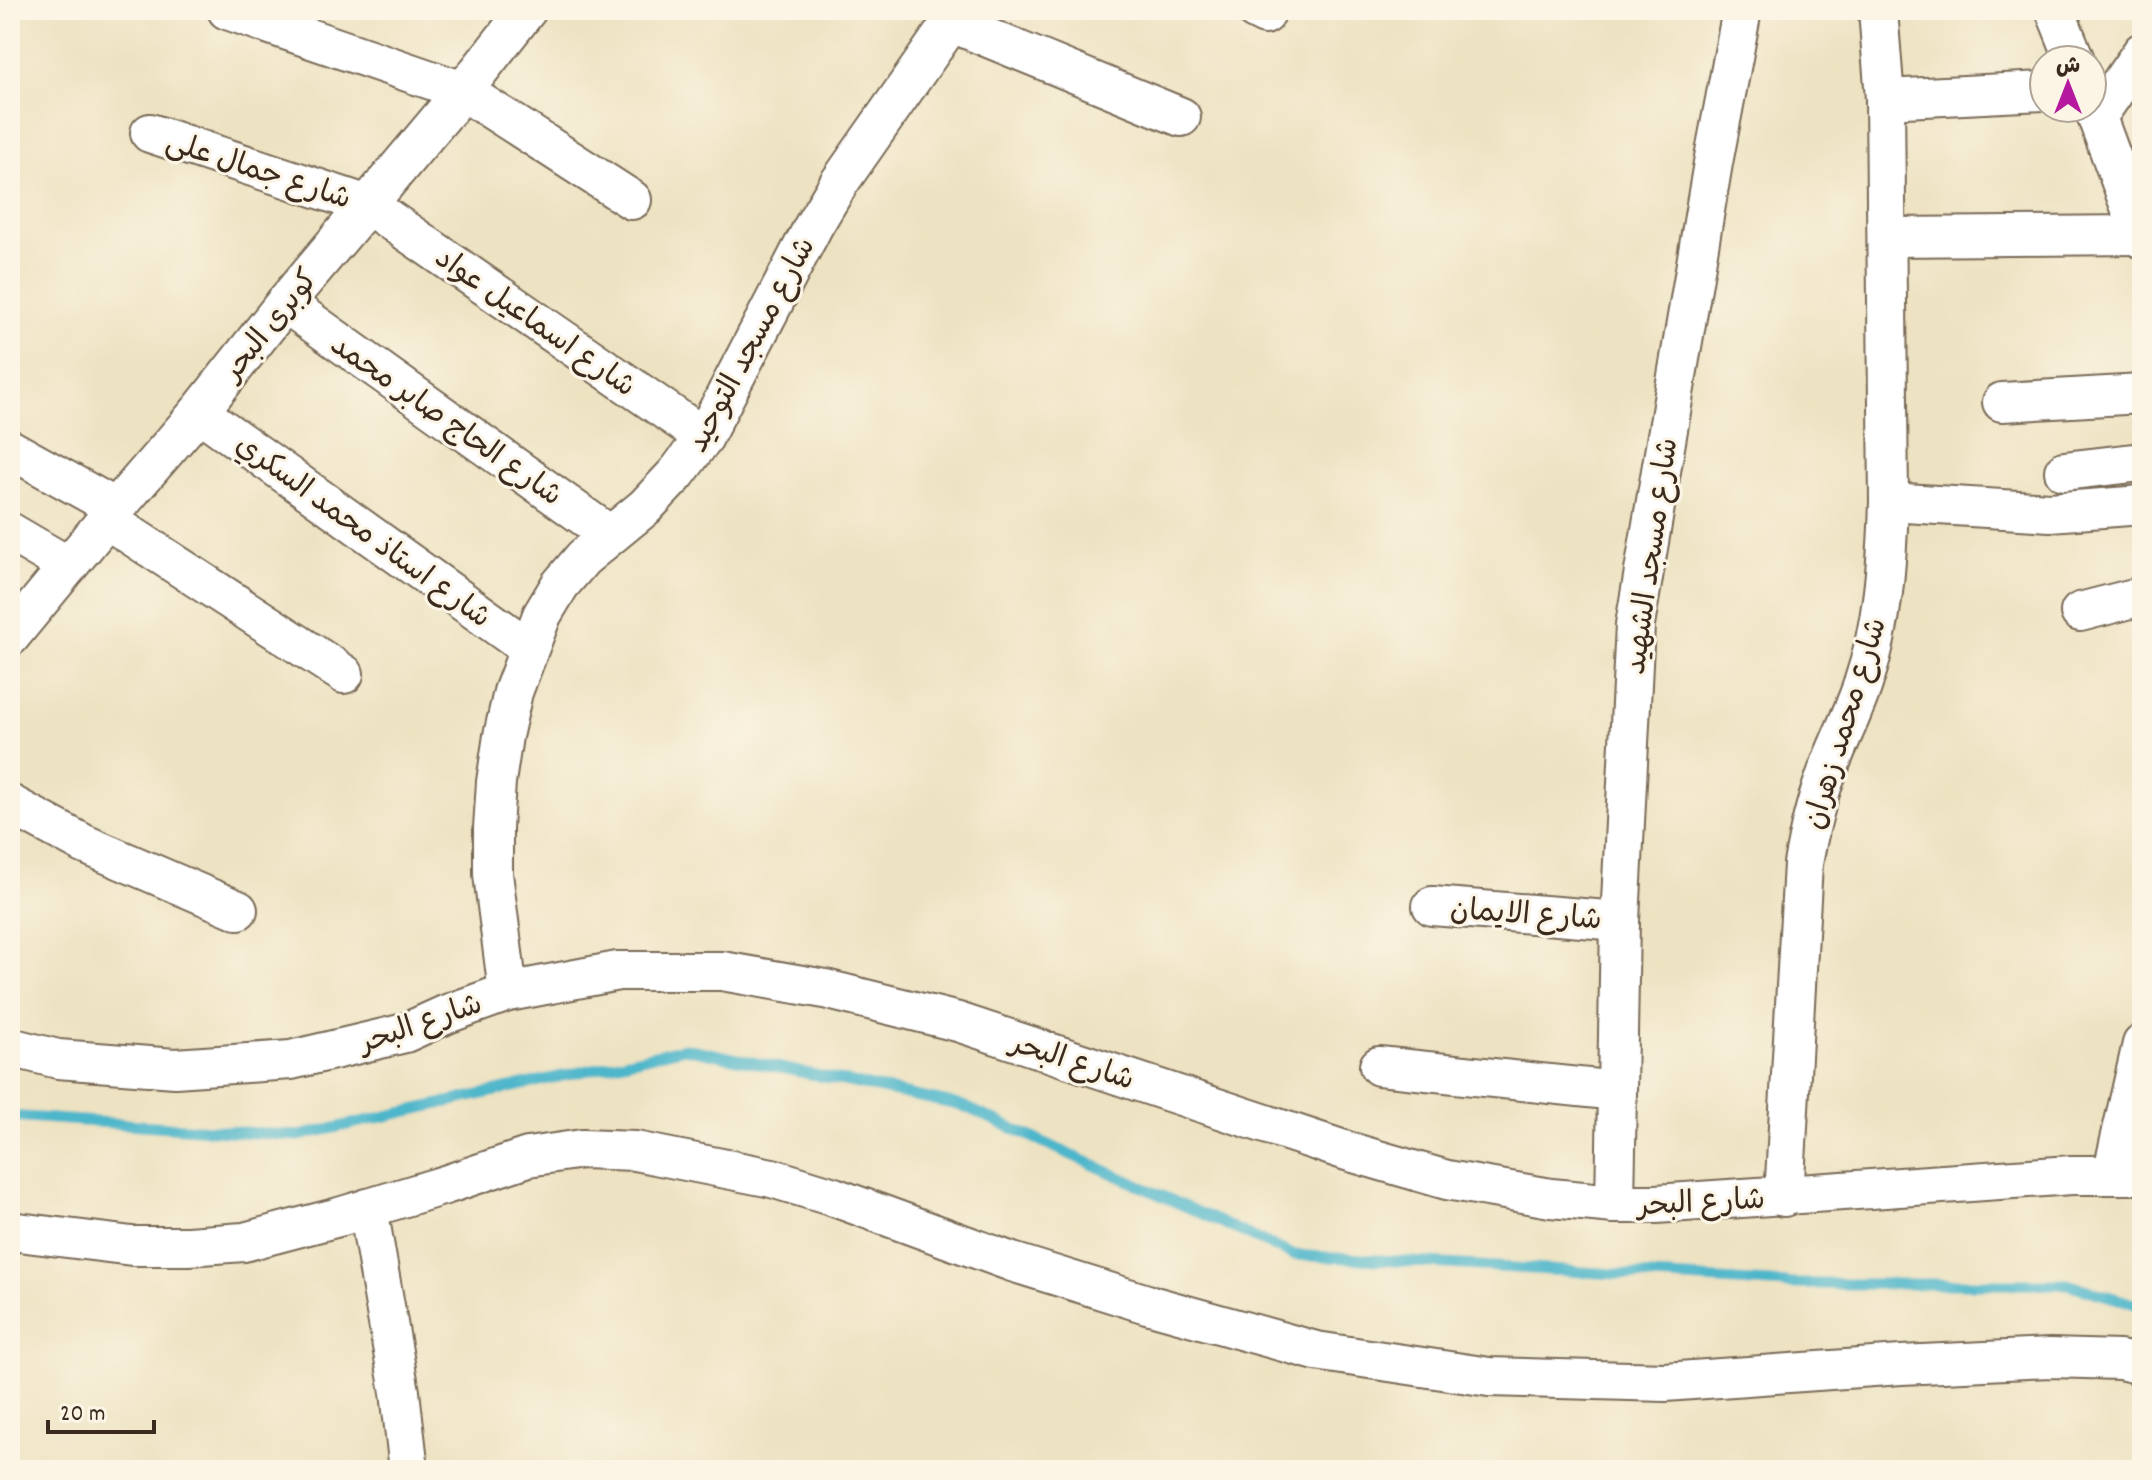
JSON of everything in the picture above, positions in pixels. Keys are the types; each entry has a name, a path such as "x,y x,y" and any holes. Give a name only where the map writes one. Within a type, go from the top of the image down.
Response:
{"street":[{"path":"227,10 463,91 632,200"},
{"name":"شارع مسجد الشهيد","path":"1615,1204 1620,921 1635,625 1742,10"},
{"name":"شارع محمد زهران","path":"1784,1197 1803,864 1811,821 1824,779 1864,682 1879,624 1887,563 1885,99 1878,10"},
{"path":"2055,10 2069,44"},
{"name":"كوبرى البحر","path":"10,637 463,91 510,14"},
{"path":"956,17 1181,117"},
{"name":"شارع مسجد التوحيد","path":"508,992 493,874 496,782 513,692 542,615 560,585 583,558 645,507 677,473 704,437 833,194 956,17"},
{"path":"2108,93 2142,52"},
{"path":"1885,99 2028,92"},
{"path":"1887,237 2141,237 2099,124"},
{"name":"شارع جمال على","path":"150,133 368,205"},
{"name":"شارع اسماعيل عواد","path":"368,205 704,437"},
{"name":"شارع الحاج صابر محمد","path":"285,303 610,535"},
{"path":"2002,402 2142,394"},
{"name":"شارع استاذ محمد السكري","path":"199,412 528,648"},
{"path":"10,449 111,513 344,674"},
{"path":"2064,471 2142,462"},
{"path":"1889,502 2050,512 2142,505"},
{"path":"10,532 68,566"},
{"path":"2080,612 2142,596"},
{"path":"10,804 84,844 238,910"},
{"name":"شارع الايمان","path":"1432,906 1620,921"},
{"name":"شارع البحر","path":"10,1047 58,1059 175,1068 291,1060 405,1033 508,992 618,971 722,971 825,989 958,1022 1347,1151 1447,1180 1551,1198 1656,1204 2072,1175 2127,1175"},
{"path":"2127,1175 2142,1044"},
{"path":"1379,1066 1617,1091"},
{"path":"10,1231 132,1246 244,1242 445,1185 528,1157 582,1149 635,1151 772,1178 834,1197 1012,1262 1316,1351 1489,1377 1665,1382 2050,1358 2120,1360 2142,1365"},
{"path":"368,1208 400,1392 409,1470"}],"waterway":[{"path":"10,1116 299,1136 685,1048 963,1106 1293,1255 1788,1284 2067,1284 2142,1306"}]}
